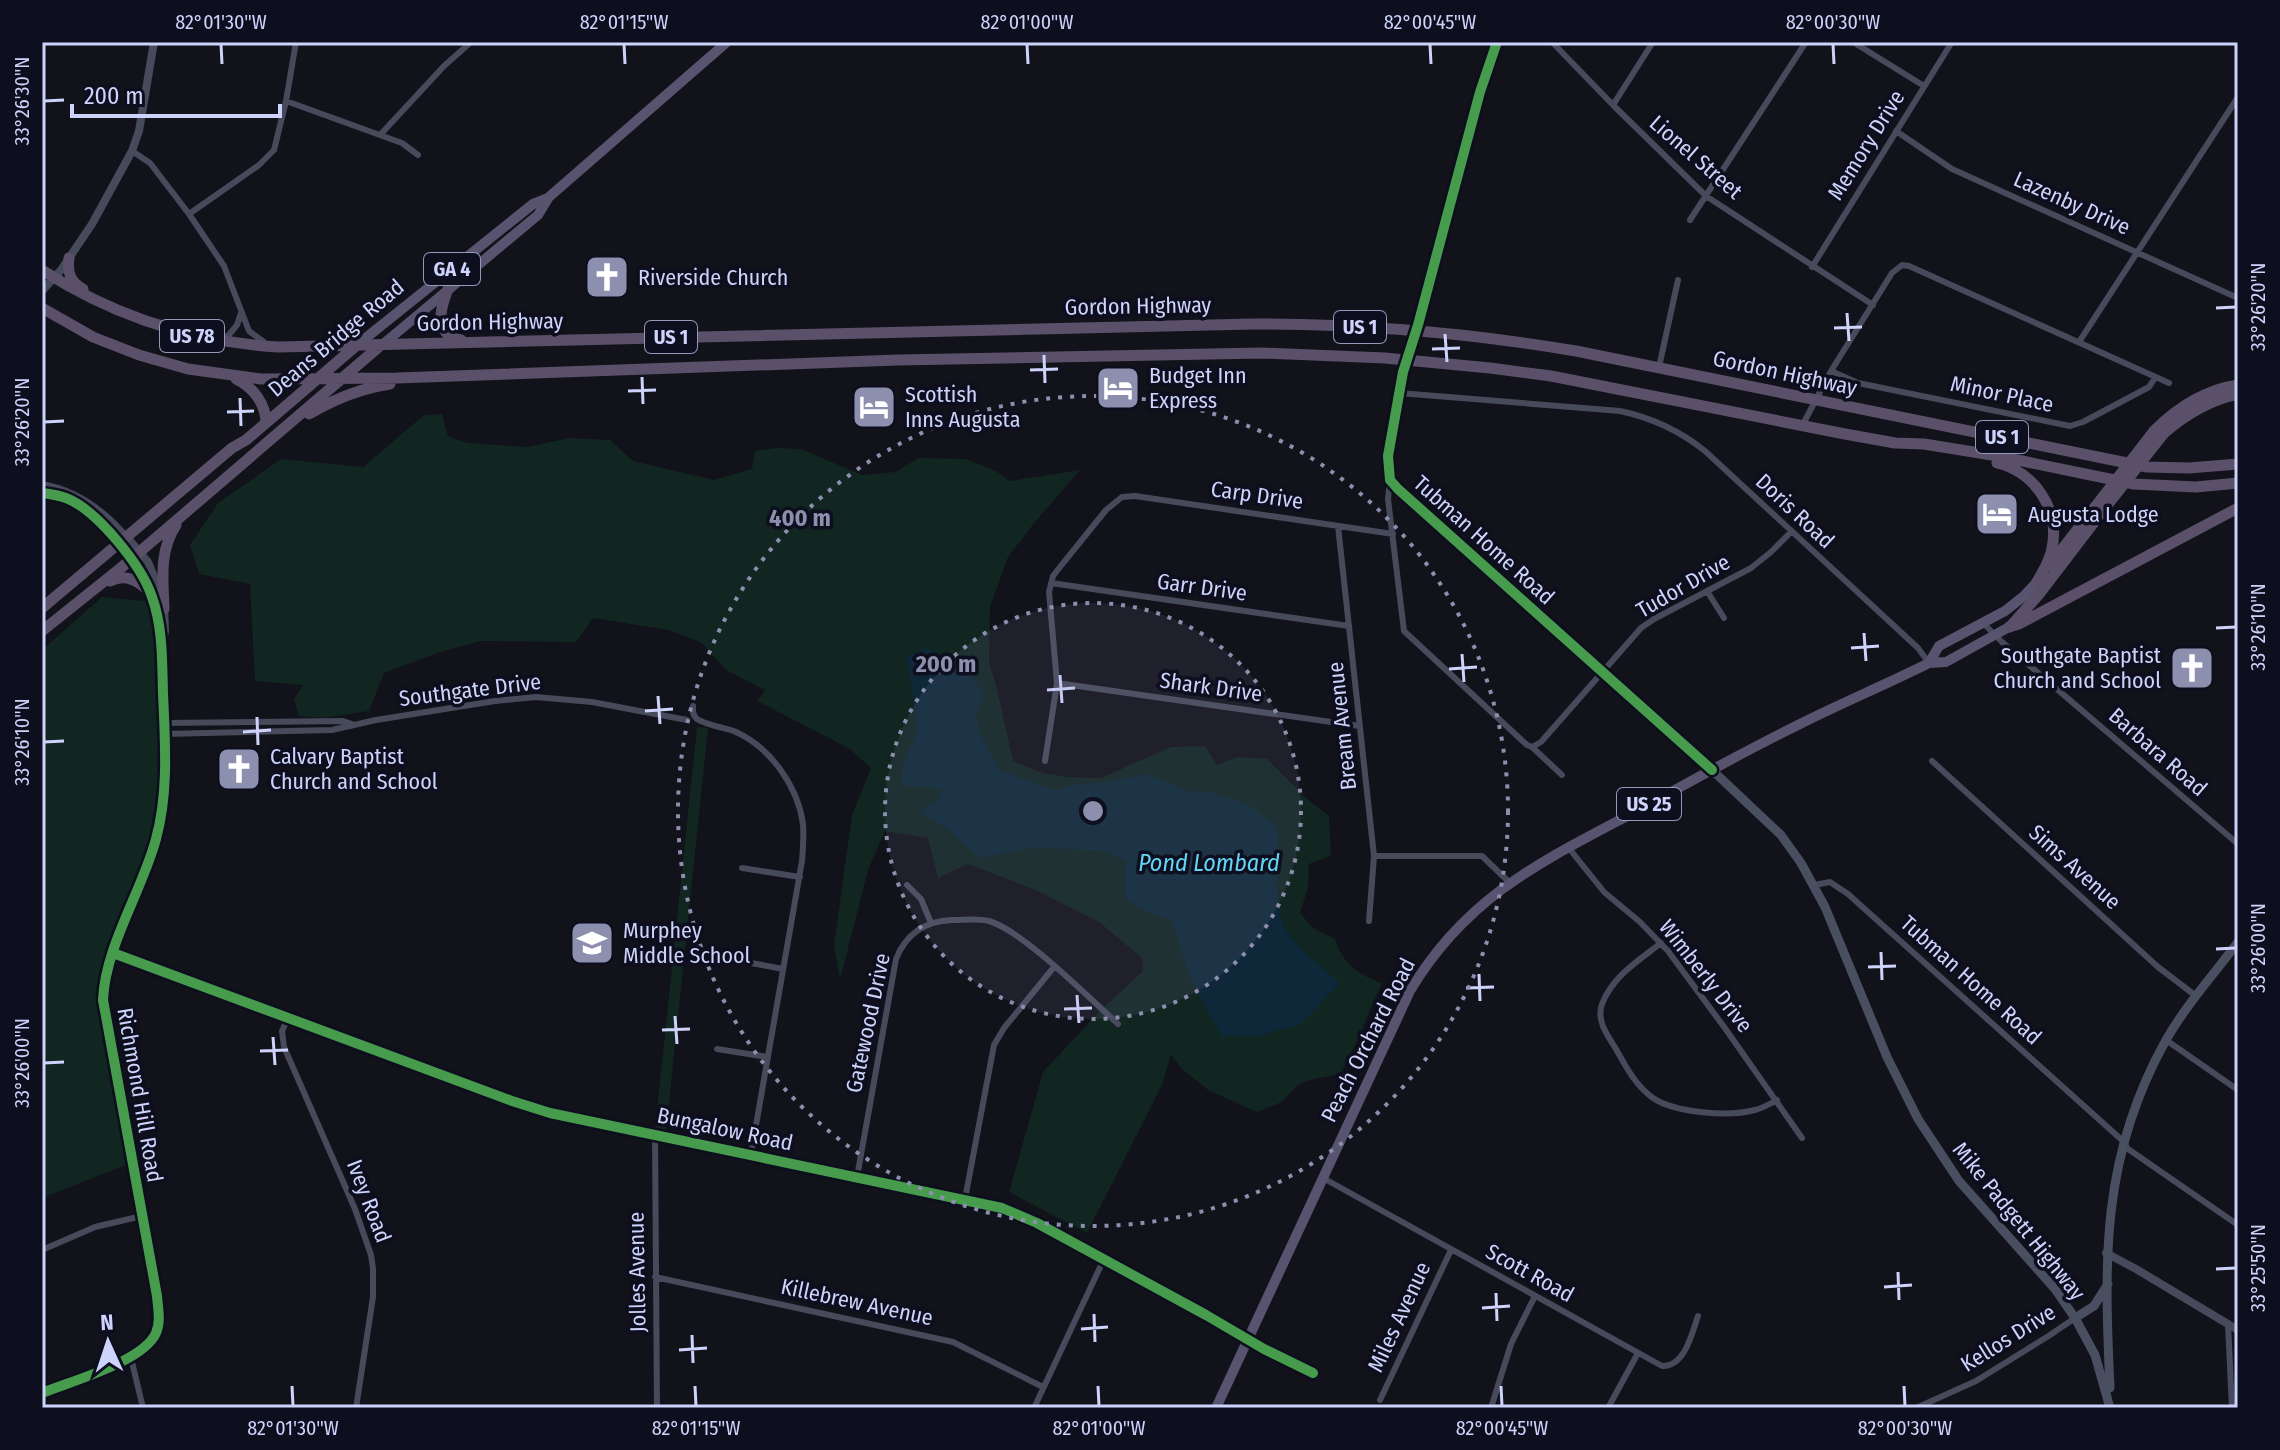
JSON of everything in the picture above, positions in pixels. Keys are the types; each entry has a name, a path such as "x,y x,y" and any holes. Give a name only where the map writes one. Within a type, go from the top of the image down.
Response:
{"highway":[{"path":"69,258 68,270 75,283 132,318"},
{"name":"Gordon Highway","path":"42,270 87,297 132,318 204,338 279,347 1253,324 1416,331 1527,343 1659,367 2147,467 2189,468 2238,461"},
{"path":"448,289 440,313 443,328 456,339 477,343"},
{"name":"US 78","path":"42,307 93,337 188,369 261,379 447,377"},
{"name":"Deans Bridge Road","path":"42,608 357,345"},
{"name":"Deans Bridge Road","path":"42,631 382,345"},
{"name":"US 1","path":"281,431 329,403 363,390 447,377 898,360 1247,353 1335,355 1527,372 1802,426 1895,443 1924,444 1983,454 2134,484 2172,487 2238,483"},
{"path":"224,375 248,386 265,408 266,423"},
{"name":"US 25","path":"2037,582 2159,432 2187,403 2204,394 2238,385"},
{"path":"2159,432 2194,410 2238,394"},
{"path":"1895,443 1997,463 2026,476 2043,495 2052,520 2052,548 2037,582"},
{"path":"2009,627 2040,593 2100,508"},
{"name":"US 25","path":"2009,627 2238,508"},
{"path":"164,609 164,549 169,535 185,512"},
{"path":"95,589 113,578 122,577 138,582 151,593"}],"main road":[{"name":"Deans Bridge Road","path":"357,345 533,204 549,197 727,42"},
{"name":"Deans Bridge Road","path":"382,345 538,215 549,197"},
{"name":"Peach Orchard Road","path":"1929,663 1939,646 2018,602 2037,582"},
{"name":"Peach Orchard Road","path":"1216,1408 1410,991 1431,958 1460,925 1509,882 1568,847 1804,722 1929,663 1946,662 2009,627"},
{"name":"Tubman Home Road","path":"1712,770 1781,835 1814,885"},
{"name":"Mike Padgett Highway","path":"1814,885 1887,1057 1918,1119 1959,1181 2055,1289 2075,1318 2095,1355 2110,1408"},
{"path":"2110,1408 2106,1253 2112,1194 2123,1141 2143,1087 2166,1040 2196,996 2236,949"},
{"name":"Kellos Drive","path":"2075,1318 2094,1306 2108,1284"}],"street":[{"path":"42,291 55,278 92,224 132,151 139,131 154,42"},
{"path":"189,214 259,165 274,150 296,42"},
{"path":"380,135 444,66 471,42"},
{"name":"Tubman Home Road","path":"1497,42 1477,103 1407,360 1388,456 1390,480 1712,770"},
{"name":"Lionel Street","path":"1552,42 1706,196 1873,305"},
{"path":"1613,105 1653,42"},
{"path":"1690,220 1806,42"},
{"path":"1853,42 1924,86"},
{"name":"Memory Drive","path":"1812,267 1952,42"},
{"path":"2079,342 2238,97"},
{"path":"286,101 402,143 418,155"},
{"name":"Lazenby Drive","path":"1896,131 1952,169 2238,298"},
{"path":"132,151 150,163 224,266 249,331 260,341 279,347"},
{"path":"1802,426 1831,371 1895,269 1906,265 2169,383"},
{"path":"42,307 55,278"},
{"path":"1659,367 1678,280"},
{"path":"204,338 228,336 237,325 241,313"},
{"name":"Minor Place","path":"1831,371 1858,383 2070,426 2149,387 2155,378"},
{"path":"1620,411 1624,390"},
{"name":"Doris Road","path":"1399,393 1620,411 1656,420 1690,439 1918,648 1929,663"},
{"path":"1390,480 1388,499 1404,631 1562,775"},
{"name":"Richmond Hill Road","path":"42,484 78,496 108,518 123,541"},
{"name":"Richmond Hill Road","path":"42,493 77,504 123,541 154,572 164,609 162,645"},
{"name":"Carp Drive","path":"1051,583 1060,567 1106,510 1117,500 1135,496 1393,534"},
{"name":"Bream Avenue","path":"1338,526 1374,856 1369,921"},
{"name":"Tudor Drive","path":"1532,747 1541,742 1641,628 1762,561 1791,532"},
{"name":"Richmond Hill Road","path":"42,1393 131,1358 152,1341 158,1326 157,1296 105,1013 104,985 113,953 147,866 163,807 165,734 162,645 151,593 136,555"},
{"path":"1045,761 1057,683 1049,592 1051,583"},
{"name":"Garr Drive","path":"1051,583 1349,626"},
{"path":"1707,591 1724,618"},
{"name":"Barbara Road","path":"1983,623 2238,844"},
{"name":"Shark Drive","path":"1057,683 1359,726"},
{"name":"Southgate Drive","path":"165,734 332,730 352,724 536,697 592,702 687,720"},
{"path":"693,706 698,720 741,735 765,752 785,776 803,824 800,877 751,1154"},
{"name":"Southgate Drive","path":"164,723 343,721 352,724"},
{"name":"Sims Avenue","path":"1932,761 2158,967 2196,996"},
{"name":"Wimberly Drive","path":"1568,847 1604,892 1661,943 1802,1138"},
{"path":"1374,856 1482,856 1509,882"},
{"path":"742,868 800,877"},
{"name":"Tubman Home Road","path":"1814,885 1830,882 1848,894 2123,1141 2128,1149 2238,1225"},
{"path":"907,885 921,899 931,923 973,920 1009,930 1118,1024"},
{"name":"Gatewood Drive","path":"857,1177 896,959 910,937 931,923"},
{"path":"1661,943 1617,979 1601,1010 1603,1027 1632,1076 1662,1104 1681,1109 1744,1112 1777,1100"},
{"name":"Bungalow Road","path":"113,953 550,1113 992,1205 1017,1214 1313,1373"},
{"path":"730,959 783,969"},
{"path":"965,1199 994,1045 1004,1028 1054,967"},
{"name":"Ivey Road","path":"288,1018 282,1031 284,1047 362,1227 373,1268 373,1297 356,1408"},
{"path":"2166,1040 2238,1090"},
{"path":"717,1049 768,1057"},
{"name":"Jolles Avenue","path":"655,1135 657,1408"},
{"name":"Scott Road","path":"1323,1178 1662,1366 1673,1365 1684,1352 1698,1316"},
{"path":"42,1250 95,1227 142,1216"},
{"name":"Miles Avenue","path":"1380,1400 1451,1250"},
{"path":"2106,1253 2238,1330"},
{"path":"1034,1408 1103,1261"},
{"name":"Killebrew Avenue","path":"655,1277 953,1342 1043,1387"},
{"path":"1491,1408 1511,1344 1535,1296"},
{"name":"Kellos Drive","path":"1916,1408 1976,1381 2075,1318"},
{"path":"2228,1324 2232,1408"},
{"path":"1608,1408 1638,1353"},
{"path":"131,1358 143,1408"}],"green space":[{"path":"442,414 448,436 468,443 527,447 570,438 610,440 633,461 714,480 752,469 755,451 776,448 801,449 862,475 895,472 919,458 966,459 996,471 1010,481 1080,470 1008,557 990,607 989,662 1013,761 1043,773 1101,778 1171,747 1205,746 1217,765 1237,757 1267,759 1329,816 1331,856 1309,864 1308,888 1300,913 1313,928 1335,939 1352,967 1382,983 1340,1074 1310,1080 1297,1086 1282,1102 1257,1112 1208,1090 1182,1069 1171,1055 1162,1085 1087,1233 1009,1192 1043,1072 1098,1013 1143,971 1142,958 1099,922 1038,891 968,864 938,878 928,838 885,831 868,870 840,980 834,945 852,815 871,768 850,749 757,701 765,690 726,670 702,643 669,630 593,618 576,642 481,641 384,673 369,711 323,718 299,716 294,699 303,685 255,681 250,584 199,574 190,545 218,503 281,459 363,467 424,415"},
{"path":"102,597 154,602 165,755 156,841 105,978 108,1032 126,1165 42,1198 42,650"},
{"path":"697,727 708,728 666,1132 655,1130"}],"water":[{"name":"Pond Lombard","path":"926,648 966,668 985,695 976,713 979,733 1000,770 1056,791 1072,784 1099,783 1149,774 1186,791 1209,792 1249,805 1278,828 1281,920 1297,944 1340,983 1301,1024 1257,1036 1222,1036 1190,979 1172,921 1126,899 1126,861 1103,851 1038,847 979,858 948,829 919,811 940,798 942,789 902,785 903,762 917,734 906,657"}],"cycle path":[{"path":"1497,42 1480,92 1403,372 1388,456 1390,480 1712,770"},
{"path":"42,493 66,498 91,514 117,540 147,584 156,608 160,632 165,766 163,803 156,839 110,960 103,1000 157,1296 158,1324 149,1343 122,1362 42,1393"},
{"path":"113,953 550,1113 1002,1208 1037,1223 1313,1373"}],"place":[{"name":"Riverside Church","path":"607,277"},
{"name":"Budget Inn Express","path":"1118,388"},
{"name":"Scottish Inns Augusta","path":"874,407"},
{"name":"Augusta Lodge","path":"1997,514"},
{"name":"Southgate Baptist Church and School","path":"2192,668"},
{"name":"Calvary Baptist Church and School","path":"239,769"},
{"name":"Murphey Middle School","path":"592,943"}]}
